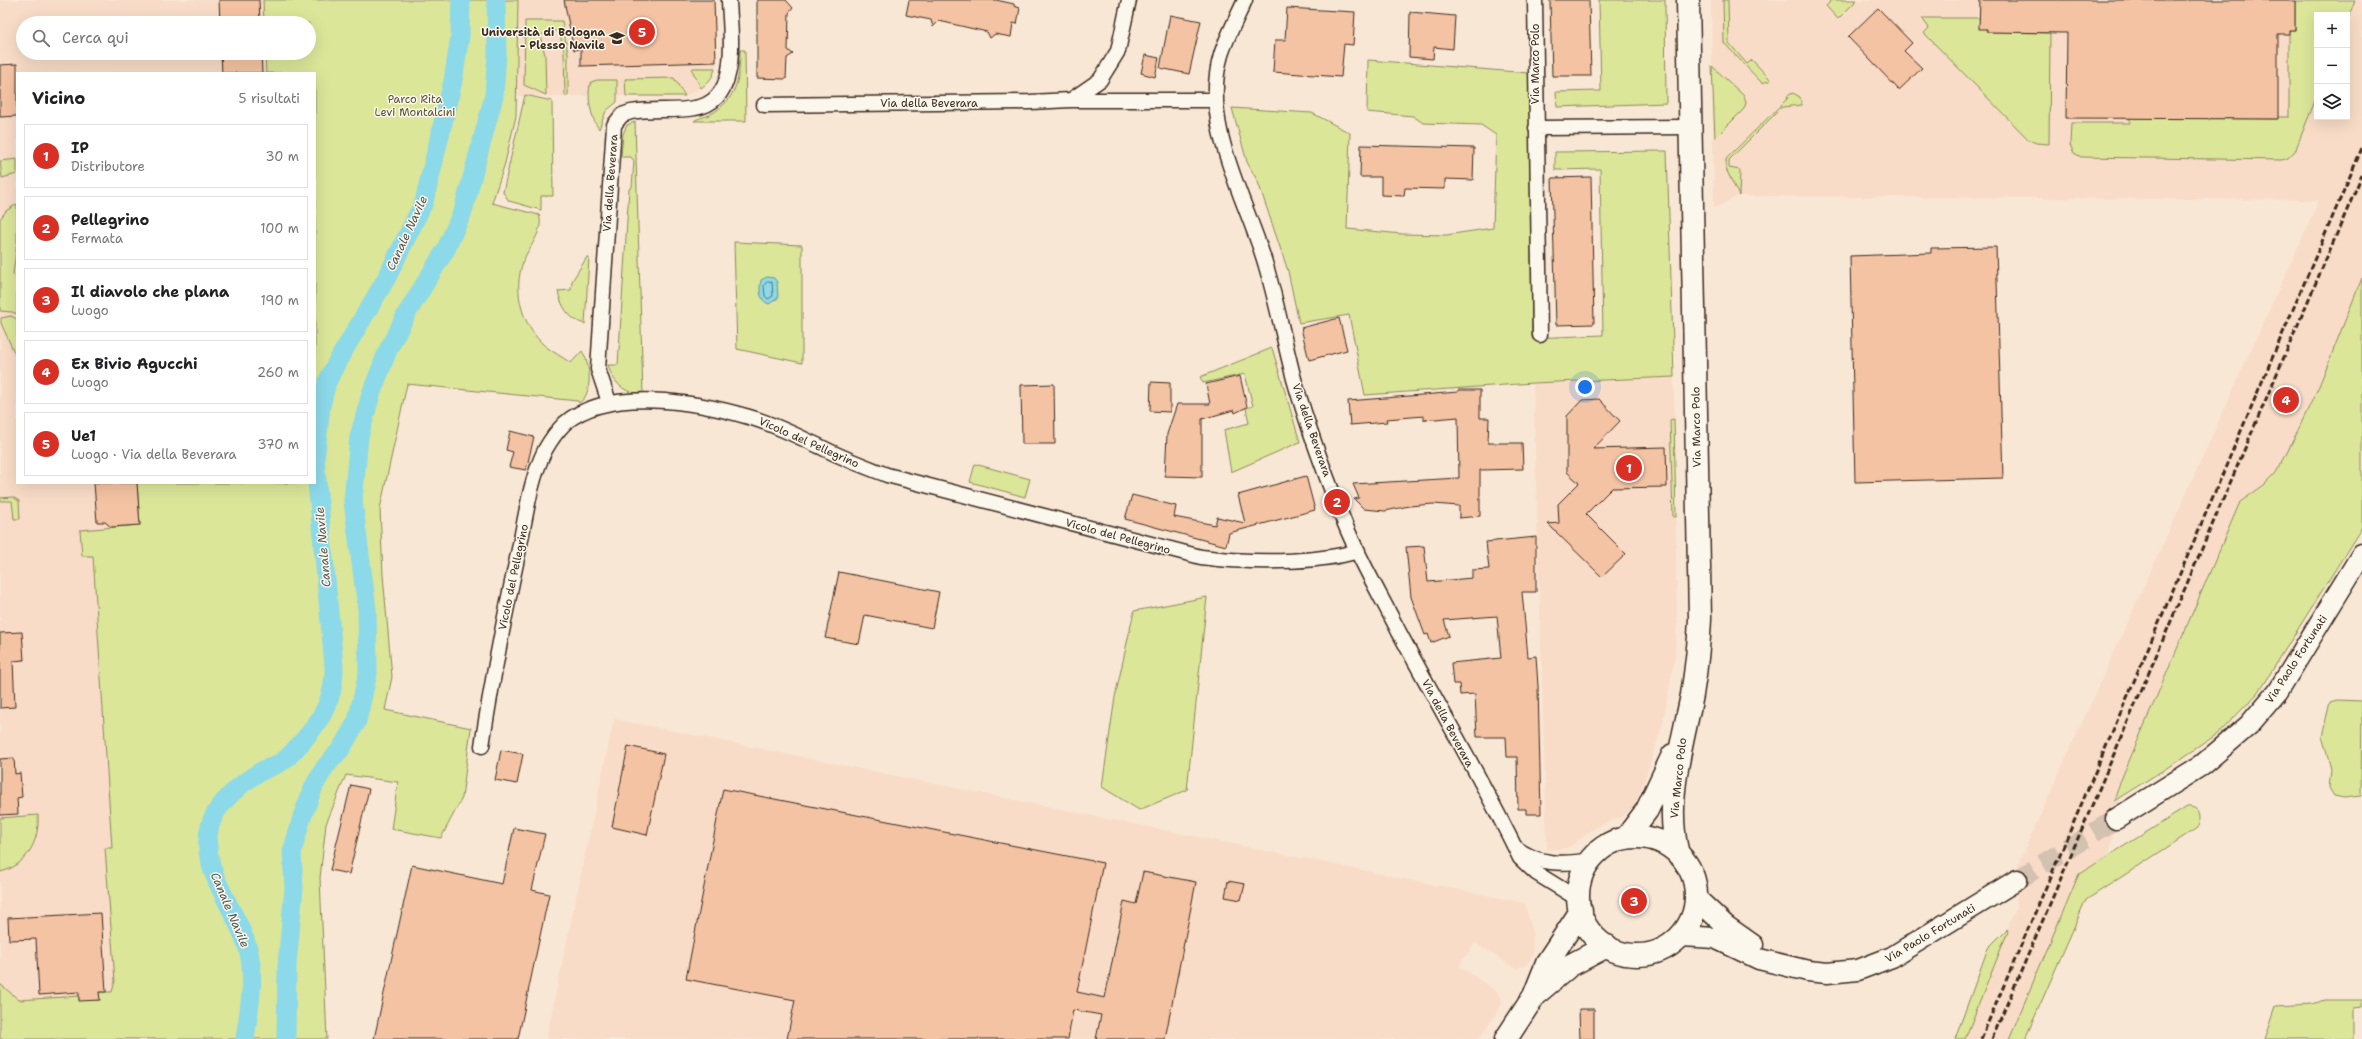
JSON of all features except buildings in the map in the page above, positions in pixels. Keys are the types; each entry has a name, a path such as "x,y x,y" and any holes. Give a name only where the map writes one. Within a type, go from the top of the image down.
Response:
{"main road":[{"name":"Via Marco Polo","path":"1678,854 1674,835 1673,812 1684,726 1694,682 1700,619 1688,0"},
{"name":"Via Marco Polo","path":"1626,838 1647,810 1684,726"},
{"path":"1506,1039 1534,996 1548,961 1579,905 1580,882 1590,860 1604,848 1626,838 1638,837 1655,840 1678,854 1692,874 1696,898 1691,921 1681,936 1663,949 1648,954 1626,954 1607,946 1592,934 1579,905"},
{"path":"1534,996 1569,966 1607,946"}],"street":[{"name":"Via della Beverara","path":"609,402 598,370 614,125 622,115 631,112 699,108 710,102 721,92 729,77 730,68 729,0"},
{"path":"1071,100 1100,80 1118,51 1129,0"},
{"name":"Via della Beverara","path":"1246,0 1230,31 1221,56 1217,77 1216,100 1226,155 1258,237 1277,304 1294,378 1337,502 1358,551 1525,865 1579,905"},
{"name":"Via Marco Polo","path":"1535,0 1540,335"},
{"name":"Via della Beverara","path":"764,104 1030,102 1071,100 1216,100"},
{"path":"1536,128 1690,127"},
{"name":"Vicolo del Pellegrino","path":"482,746 503,624 529,500 544,451 565,423 579,414 609,402 631,400 654,401 699,406 748,416 794,434 850,461 886,475 1201,557 1241,561 1281,560 1322,558 1358,551"},
{"name":"Via Paolo Fortunati","path":"2116,819 2202,765 2250,725 2286,678 2362,554"},
{"path":"1514,846 1528,855 1553,863 1590,860"},
{"name":"Via Paolo Fortunati","path":"1681,936 1715,938 1759,959 1808,971 1832,973 1858,970 1875,965 1902,952 2017,880"},
{"name":"Via Paolo Fortunati","path":"1696,898 1731,930 1789,967"}],"shaded area":[{"path":"0,0 263,0 264,16 16,16 16,60 265,60 266,72 16,72 16,484 259,484 177,1030 0,1039"},
{"name":"Università di Bologna - Plesso Navile","path":"518,0 715,0 717,62 715,70 705,86 685,96 517,96"},
{"path":"1711,0 2362,0 2362,278 2319,386 2284,459 2275,474 2264,485 2240,502 2117,787 2114,800 2119,798 2110,854 2079,874 2009,1039 1957,1039 1988,948 2007,929 2016,909 2018,864 2319,200 1739,196 1714,208"},
{"path":"1674,377 1677,622 1675,656 1663,723 1642,788 1633,807 1623,816 1595,828 1568,848 1547,850 1533,383"},
{"path":"614,719 1525,903 1532,931 1533,954 1527,965 1516,969 1475,943 1459,966 1497,992 1502,998 1501,1006 1479,1039 546,1039"}],"green space":[{"name":"Parco Rita Levi Montalcini","path":"263,0 518,0 516,116 505,163 492,203 539,215 539,230 521,267 519,279 520,304 529,327 545,346 571,363 582,351 589,370 589,386 584,399 579,403 578,401 407,384 380,509 383,575 392,677 385,710 471,728 462,798 441,838 391,829 398,782 346,775 326,824 320,878 327,1039 0,1039 0,984 19,1000 79,996 79,1000 99,1000 99,992 112,992 115,981 105,848 112,848 93,556 82,556 80,530 140,525 137,484 316,484 316,72 266,72 265,60 316,60 316,16 264,16"},
{"path":"1599,0 1665,0 1666,103 1557,107 1556,92 1601,91"},
{"path":"1723,0 1728,0 1729,43 1747,64 1752,60 1771,80 1762,83 1724,43"},
{"path":"1832,0 1857,0 1838,19 1826,6"},
{"path":"2295,0 2355,0 2350,13 2314,12 2314,104 2295,151 2288,158 2282,160 2081,157 2074,153 2070,145 2071,123 2130,123 2130,118 2277,119 2278,117 2289,117 2289,30 2295,30"},
{"path":"1922,18 1980,18 1987,32 2050,33 2049,144 2036,143 2029,140 1924,33 1929,28"},
{"path":"525,21 562,21 568,54 568,96 565,96 564,52 559,30 540,35 545,55 546,95 524,85"},
{"path":"740,50 745,50 746,121 694,121 709,115 720,108 732,95 738,79"},
{"path":"1368,60 1529,73 1532,338 1603,335 1600,169 1555,170 1555,152 1667,151 1674,377 1533,383 1365,395 1349,315 1299,323 1288,271 1258,182 1247,162 1232,108 1312,113 1350,133 1347,229 1403,234 1446,235 1493,228 1496,135 1481,125 1423,123 1413,116 1367,112"},
{"path":"1712,66 1744,96 1746,103 1744,109 1715,138"},
{"path":"693,68 715,68 710,79 701,88 692,70"},
{"path":"674,78 685,96 626,96 625,79"},
{"path":"597,80 617,80 617,102 606,111 599,129 596,125 589,100 591,82"},
{"path":"1793,93 1800,97 1802,105 1782,107 1729,160 1729,168 1740,170 1739,196 1726,169 1726,159 1788,98 1787,96"},
{"path":"525,95 552,101 553,196 541,196 541,210 509,201 503,192"},
{"path":"635,122 643,395 630,392 620,386 613,377 608,365 618,365 629,189 632,187 634,161 631,157 621,157 623,134 627,125"},
{"path":"16,159 16,174 2,178 0,161"},
{"path":"16,205 16,250 13,275 16,276 16,314 0,311 0,219 6,211"},
{"path":"734,242 802,245 802,363 737,349"},
{"path":"587,257 589,258 585,324 570,316 561,302 558,291 571,290 572,281"},
{"path":"2362,278 2362,527 2258,693 2220,732 2181,759 2114,801 2120,782 2240,502 2264,485 2275,474 2284,459 2319,386"},
{"path":"11,316 16,318 16,357 1,323 1,318"},
{"path":"1272,348 1300,442 1231,472 1224,430 1249,423 1246,408 1253,406 1245,374 1203,383 1200,377"},
{"path":"1674,419 1676,517 1673,517 1670,420"},
{"path":"975,464 1030,479 1025,497 970,482"},
{"path":"13,497 19,501 20,519 14,519 12,501 0,501 0,498"},
{"path":"1207,597 1187,790 1139,810 1102,787 1115,697 1134,611"},
{"path":"2337,700 2362,701 2361,796 2344,798 2334,796 2329,788 2331,769 2322,736 2330,702"},
{"path":"2187,807 2195,808 2199,813 2200,820 2197,828 2086,900 2025,1039 2009,1039 2079,874"},
{"path":"38,815 37,834 30,851 18,864 0,872 0,818"},
{"path":"2007,929 2008,931 1965,1039 1955,1039 1988,948"},
{"path":"2324,1000 2362,1000 2362,1007 2353,1008 2353,1039 2265,1039 2276,1006 2313,1004"}],"water":[{"path":"767,277 774,278 777,282 778,298 769,304 763,300 760,290 761,280"}],"waterway":[{"name":"Canale Navile","path":"316,451 321,406 327,382 337,362 386,279 424,202 453,81 460,36 461,0"},
{"name":"Canale Navile","path":"286,1039 287,965 294,888 292,852 302,817 314,786 325,767 341,749 357,721 368,673 367,609 353,501 359,437 371,394 388,350 407,313 446,249 463,211 494,96 497,53 496,0"},
{"name":"Canale Navile","path":"245,1039 252,982 248,949 243,933 219,886 213,870 208,854 208,837 215,813 225,800 252,777 261,771 280,763 288,757 316,725 330,698 334,678 334,666 316,471"}],"tunnel":[{"path":"2017,880 2116,819"}],"railway":[{"path":"1981,1039 2362,148"},
{"path":"1992,1039 2362,175"}],"place":[{"name":"Ue1","path":"642,32"},
{"name":"Università di Bologna - Plesso Navile","path":"617,38"},
{"name":"Ex Bivio Agucchi","path":"2286,400"},
{"name":"IP","path":"1629,468"},
{"name":"Pellegrino","path":"1337,502"},
{"name":"Il diavolo che plana","path":"1634,901"}]}
